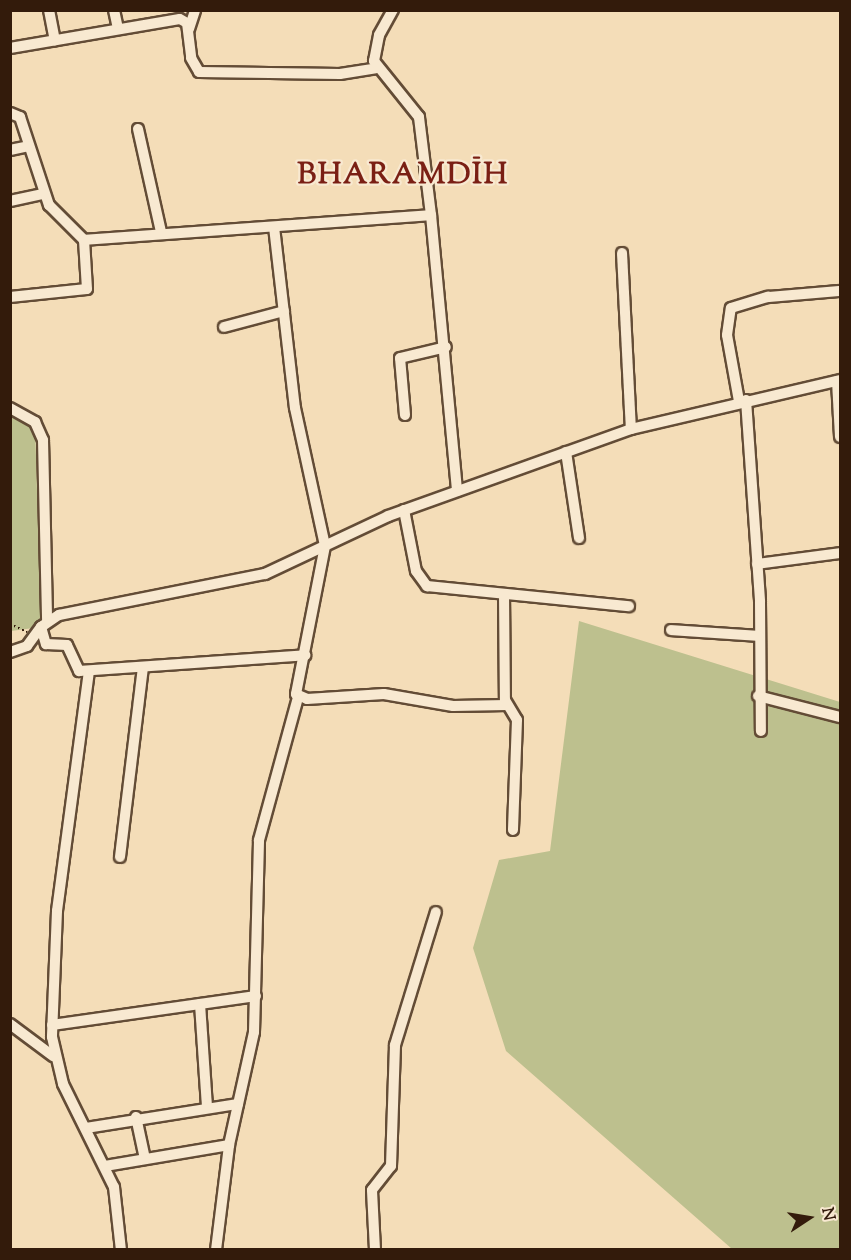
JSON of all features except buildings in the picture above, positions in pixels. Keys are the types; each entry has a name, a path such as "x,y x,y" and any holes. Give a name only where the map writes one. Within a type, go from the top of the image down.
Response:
{"street":[{"path":"49,10 55,40"},
{"path":"114,10 118,29"},
{"path":"195,10 189,30 191,58 199,72 340,74 376,68"},
{"path":"393,10 374,52 376,68 418,117 446,347 457,491"},
{"path":"10,48 180,19 189,30"},
{"path":"10,113 20,117 44,194 84,240 87,289 10,297"},
{"path":"138,129 161,232"},
{"path":"10,150 29,146"},
{"path":"10,201 44,194"},
{"path":"84,240 161,232 274,227 431,215"},
{"path":"216,1250 229,1145 253,1042 259,840 298,697 325,546 295,408 274,227"},
{"path":"622,253 631,429"},
{"path":"761,731 758,696 757,564 743,401 727,334 731,308 768,297 840,291"},
{"path":"224,327 284,311"},
{"path":"405,416 400,357 446,347"},
{"path":"10,652 27,646 41,628 106,603 265,574 404,510 631,429 743,401 839,381 840,437"},
{"path":"10,408 38,425 43,440 41,628 46,644 67,645 74,670 89,671 305,655"},
{"path":"566,452 579,538"},
{"path":"404,510 422,583 504,594 629,606"},
{"path":"757,564 840,553"},
{"path":"504,594 507,705 517,720 513,830"},
{"path":"671,630 759,636"},
{"path":"120,857 143,667"},
{"path":"89,671 57,911 52,1024 53,1056 105,1166 117,1198 122,1250"},
{"path":"298,697 384,694 453,706 507,705"},
{"path":"758,696 840,717"},
{"path":"375,1250 372,1190 391,1166 395,1045 436,912"},
{"path":"52,1024 256,996"},
{"path":"200,1004 207,1106"},
{"path":"10,1024 53,1056"},
{"path":"86,1128 136,1117 207,1106 238,1104"},
{"path":"136,1117 145,1159"},
{"path":"105,1166 229,1145"}],"path":[{"path":"10,624 41,628"}],"green space":[{"path":"11,408 35,422 41,627 11,631"},
{"path":"579,621 840,702 840,1249 732,1249 506,1051 473,948 499,860 550,851"}],"district":[{"name":"BHARAMDĪH","path":"403,176"}]}
